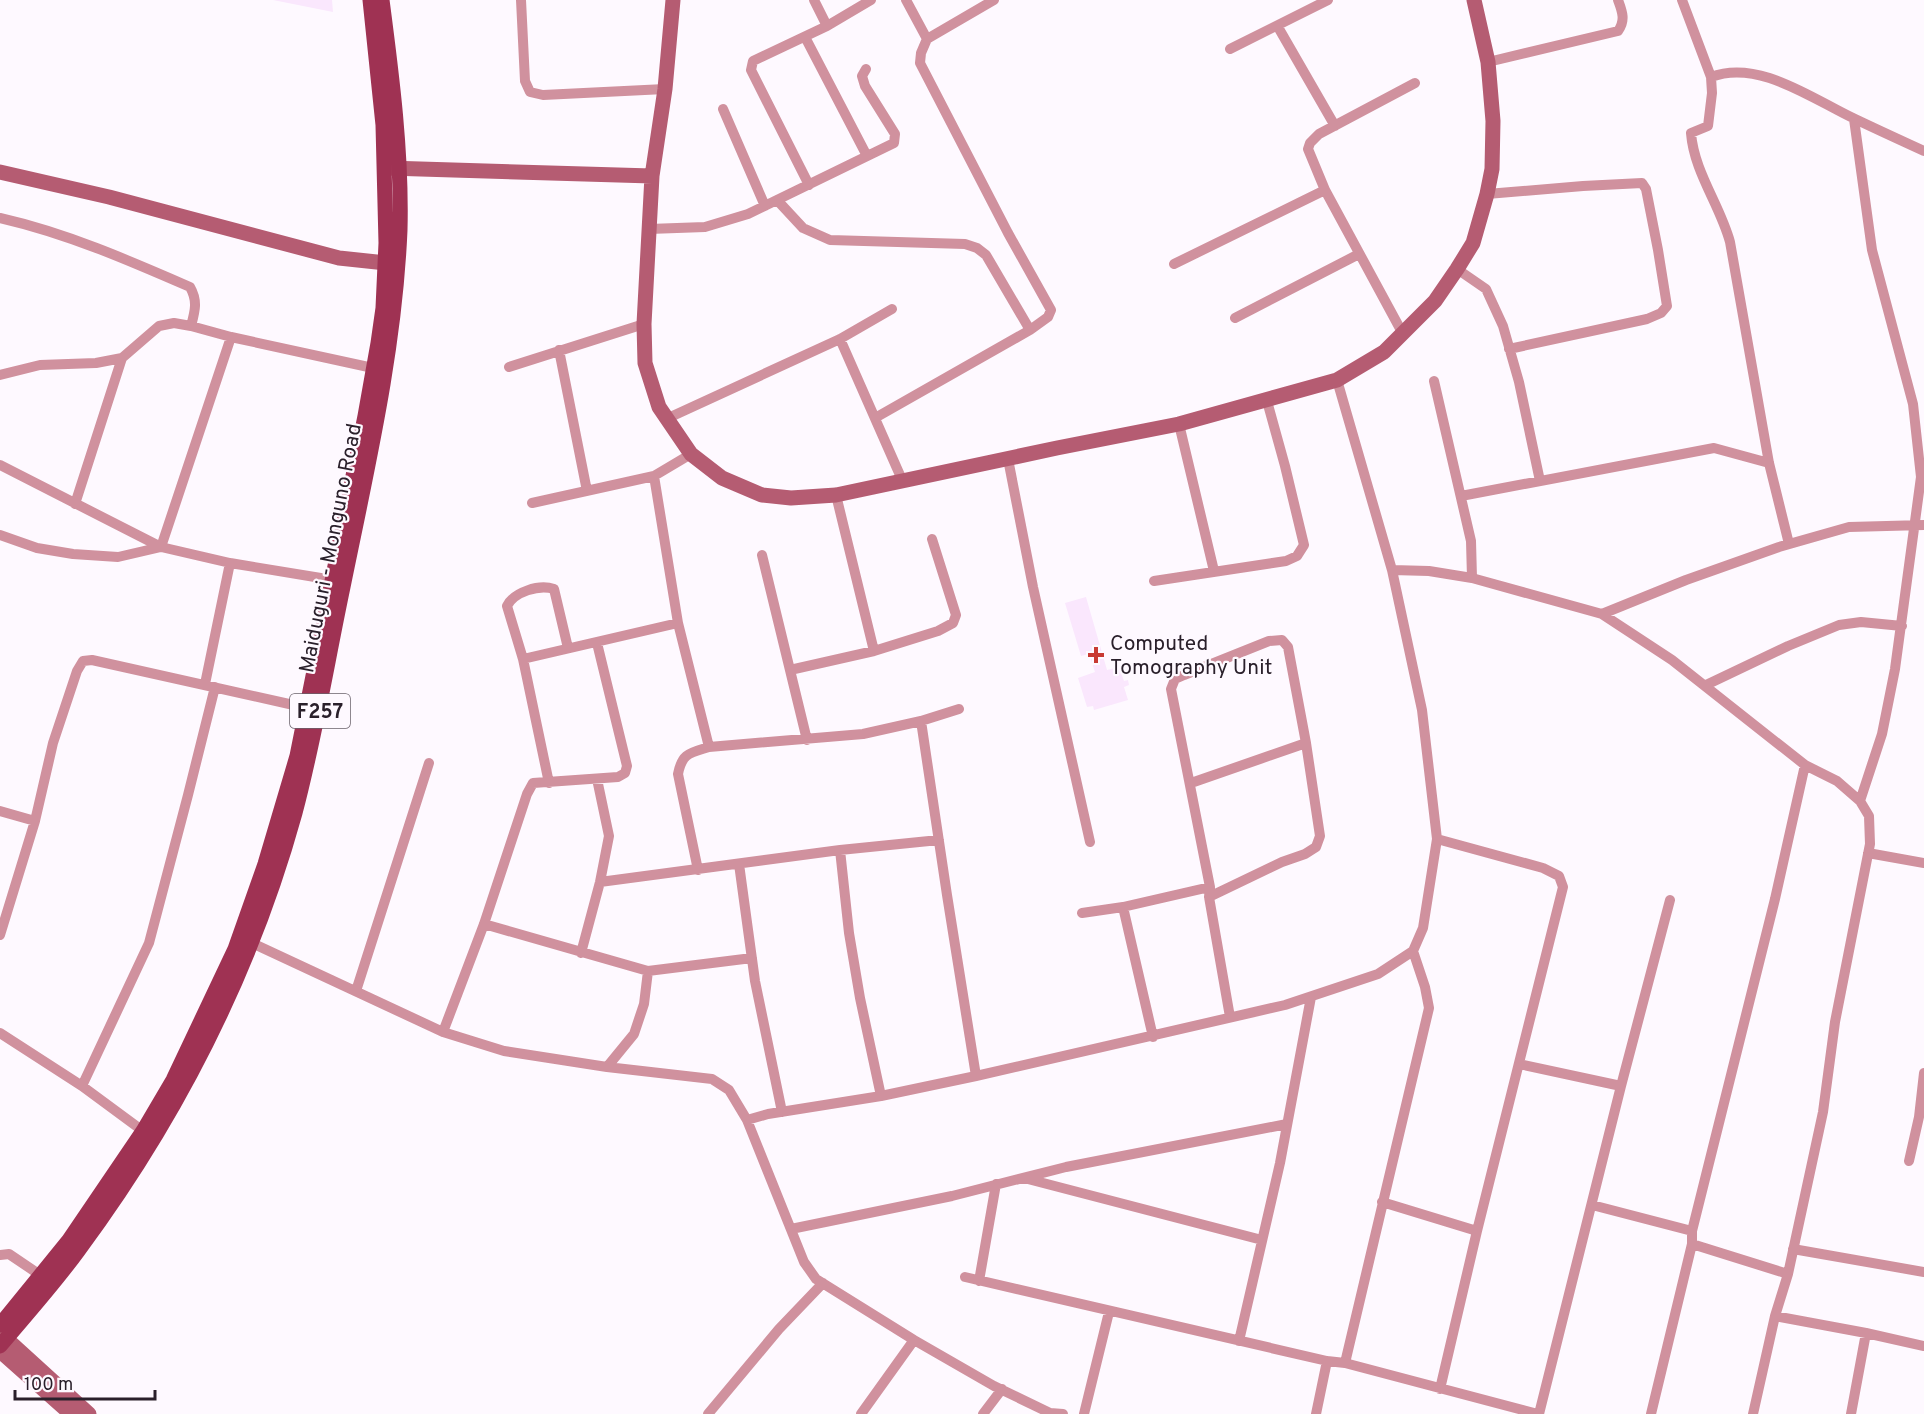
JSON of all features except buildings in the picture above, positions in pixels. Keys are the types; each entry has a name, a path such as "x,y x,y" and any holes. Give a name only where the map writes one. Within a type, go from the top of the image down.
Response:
{"main road":[{"name":"Maiduguri - Monguno Road","path":"1,1339 38,1303 77,1253 161,1128 220,1019 252,943 294,814 321,707 391,343 400,232 384,125 370,0"},
{"name":"Maiduguri - Monguno Road","path":"1,1339 40,1275 69,1240 143,1131 178,1070 235,949 279,818 297,756 333,580 383,308 392,169 382,0"}],"street":[{"path":"521,0 525,81 530,92 543,95 665,89"},
{"path":"673,0 665,89 652,176 644,324 645,363 659,407 691,454 722,478 762,495 791,498 836,495 1179,424 1337,380 1384,352 1435,301 1457,269 1473,243 1487,194 1492,169 1493,122 1488,62 1474,0"},
{"path":"814,0 827,26"},
{"path":"809,185 751,65 753,61 827,26 871,0"},
{"path":"906,0 927,39"},
{"path":"875,418 1030,330 1048,318 1051,310 1008,233 921,63 921,53 927,39 994,0"},
{"path":"1230,49 1328,0"},
{"path":"1488,62 1618,31 1623,25 1623,13 1618,0"},
{"path":"1682,0 1711,77 1713,93 1708,126 1691,133 1693,152 1725,222 1730,242 1769,463 1789,544"},
{"path":"1278,27 1335,126"},
{"path":"805,37 867,156"},
{"path":"649,229 705,227 748,214 894,143 895,134 865,86 862,76 866,69"},
{"path":"1711,77 1725,72 1757,75 1782,83 1924,151"},
{"path":"1403,334 1325,190 1308,149 1310,143 1319,134 1415,83"},
{"path":"723,109 765,206"},
{"path":"1854,119 1872,250 1913,404 1922,450 1919,525 1902,626 1882,734 1860,801"},
{"path":"392,169 652,176"},
{"path":"0,172 109,197 339,258 386,263"},
{"path":"1487,194 1642,183 1646,189 1667,306 1660,313 1647,319 1509,350"},
{"path":"1174,264 1325,190"},
{"path":"777,200 804,228 830,240 965,244 976,248 986,255 1030,330"},
{"path":"0,218 106,251 190,287 196,296 196,307 191,326"},
{"path":"1235,318 1359,254"},
{"path":"1457,269 1486,289 1503,326 1519,382 1540,481"},
{"path":"666,420 840,339 891,309"},
{"path":"0,375 40,365 96,363 122,358 159,326 174,323 373,368"},
{"path":"509,367 644,324"},
{"path":"161,547 231,337"},
{"path":"840,339 903,482"},
{"path":"559,350 586,491"},
{"path":"75,504 122,358"},
{"path":"747,1120 976,1076 1285,1005 1378,974 1413,951 1423,928 1437,839 1422,710 1392,570 1337,380"},
{"path":"1434,381 1471,541 1472,578"},
{"path":"1154,581 1286,561 1297,556 1304,545 1267,401"},
{"path":"1179,424 1214,571"},
{"path":"1461,496 1714,448 1769,463"},
{"path":"532,503 654,476 691,454"},
{"path":"1008,459 1033,587 1090,842"},
{"path":"0,465 161,547 230,563 333,580"},
{"path":"654,476 678,623 708,747"},
{"path":"836,495 874,651"},
{"path":"1602,614 1686,580 1789,544 1849,527 1919,525"},
{"path":"0,535 37,548 73,554 118,557 161,547"},
{"path":"790,670 874,651 953,624 956,615 932,539"},
{"path":"762,555 807,740"},
{"path":"82,1086 149,943 188,795 210,686 230,563"},
{"path":"1392,570 1429,571 1472,578 1602,614 1706,685 1805,765 1837,781 1860,801 1869,816 1871,830 1868,853 1835,1022 1823,1112 1788,1274 1775,1316 1754,1414"},
{"path":"549,783 523,658 507,606 511,599 546,586 554,589 568,648"},
{"path":"1706,685 1788,646 1839,625 1861,622 1902,626"},
{"path":"523,658 678,623"},
{"path":"1082,914 1210,892 1316,848 1320,836 1306,743 1288,647 1282,640 1269,641 1175,679 1171,689 1191,783 1210,892 1230,1017"},
{"path":"443,1032 484,924 526,795 533,783 618,777 625,772 627,766 597,642"},
{"path":"0,935 34,821 53,743 77,671 83,661 92,660 307,708"},
{"path":"698,870 678,774 681,762 688,754 708,747 863,734 921,721 958,709"},
{"path":"921,721 976,1076"},
{"path":"1191,783 1306,743"},
{"path":"356,991 429,763"},
{"path":"1651,1414 1692,1244 1692,1231 1775,899 1805,765"},
{"path":"581,953 600,882 609,836 597,779"},
{"path":"0,811 34,821"},
{"path":"1437,839 1543,868 1559,876 1563,887 1440,1389"},
{"path":"600,882 840,850 939,840"},
{"path":"840,850 851,944 881,1096"},
{"path":"1868,853 1924,862"},
{"path":"739,864 752,958 782,1112"},
{"path":"965,1277 1109,1312 1327,1361 1345,1363 1538,1414 1670,900"},
{"path":"1123,907 1153,1036"},
{"path":"484,924 648,971 752,958"},
{"path":"252,943 443,1032 504,1051 712,1079 729,1090 747,1120 804,1262 816,1279 914,1340 1002,1389 1049,1413 1063,1414"},
{"path":"1345,1363 1429,1008 1425,987 1413,951"},
{"path":"607,1066 634,1034 644,1004 648,971"},
{"path":"1239,1341 1287,1124 1311,997"},
{"path":"0,1033 82,1086 143,1131"},
{"path":"1519,1064 1621,1086"},
{"path":"1909,1161 1919,1117 1924,1073"},
{"path":"791,1229 952,1196 1066,1167 1287,1124"},
{"path":"1023,1178 1262,1240"},
{"path":"979,1281 996,1184"},
{"path":"1382,1202 1477,1231"},
{"path":"1592,1204 1692,1231"},
{"path":"1692,1244 1788,1274"},
{"path":"1793,1249 1924,1272"},
{"path":"0,1255 9,1254 40,1275"},
{"path":"708,1414 779,1329 823,1283"},
{"path":"1084,1414 1109,1312"},
{"path":"1775,1316 1924,1346"},
{"path":"1851,1414 1866,1333"},
{"path":"1,1339 70,1414"},
{"path":"1,1339 89,1414"},
{"path":"861,1414 914,1340"},
{"path":"1316,1414 1327,1361"},
{"path":"983,1414 1002,1389"}],"shaded area":[{"path":"273,0 332,0 333,12"},
{"name":"Computed Tomography Unit","path":"1086,597 1107,670 1119,667 1124,681 1128,680 1129,685 1124,687 1128,700 1094,710 1093,706 1087,707 1078,678 1095,672 1089,654 1081,656 1065,603"}],"place":[{"name":"Computed Tomography Unit","path":"1096,655"}]}
